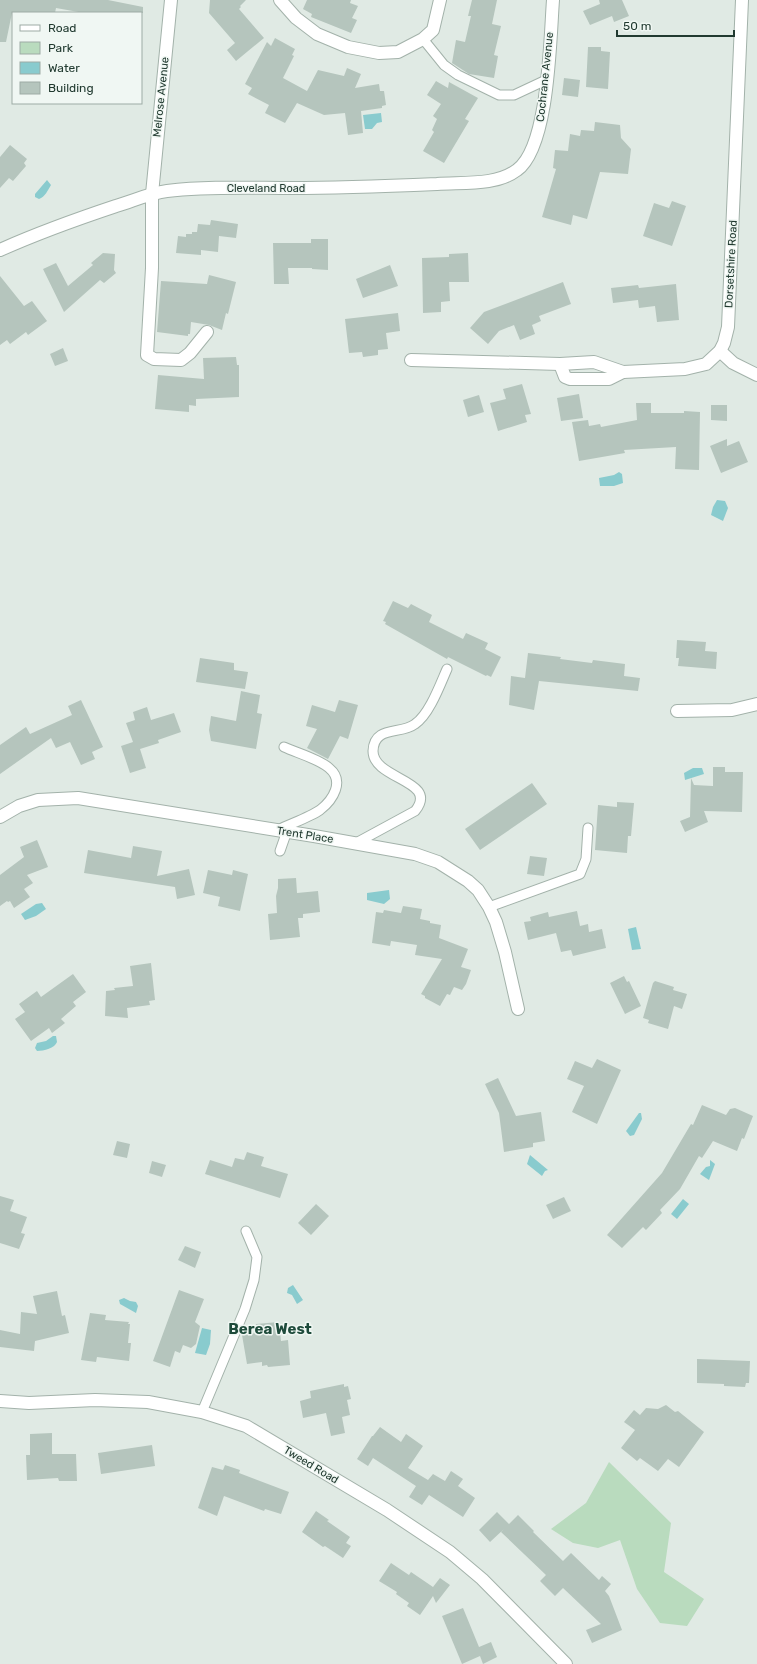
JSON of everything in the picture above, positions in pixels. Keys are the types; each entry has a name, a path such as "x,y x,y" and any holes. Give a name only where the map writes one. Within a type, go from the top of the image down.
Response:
{"street":[{"name":"Melrose Avenue","path":"171,0 152,194 152,268 147,355 154,359 181,360 190,353 207,332"},
{"path":"280,0 296,18 317,34 348,47 379,53 398,52 423,39 432,30 440,0"},
{"name":"Cochrane Avenue","path":"531,153 540,126 546,80 553,0"},
{"name":"Dorsetshire Road","path":"560,364 566,377 570,379 609,379 623,372 685,369 706,364 720,351 724,343 728,327 742,0"},
{"name":"Cleveland Road","path":"0,250 32,236 152,194 166,191 225,188 356,188 493,180 505,177 517,170 531,153"},
{"path":"720,351 733,363 757,375"},
{"path":"411,360 560,364 594,362 623,372"},
{"path":"677,711 732,710 757,704"},
{"name":"Trent Place","path":"0,817 19,806 38,800 78,798 356,843 415,854 438,862 468,881 478,890 489,907 496,922 505,952 518,1010"},
{"name":"Tweed Road","path":"0,1401 29,1404 95,1400 148,1402 202,1412 246,1426 387,1510 450,1552 482,1579 566,1664"}],"lane":[{"path":"423,39 444,65 458,75 498,95 514,95 546,80"},
{"path":"356,843 415,811 420,804 421,796 418,790 392,775 378,763 373,753 374,744 378,736 415,725 425,714 447,669"},
{"path":"280,851 283,831 319,810 328,802 337,787 335,774 329,767 284,747"},
{"path":"489,907 580,874 586,859 588,828"},
{"path":"202,1412 245,1309 254,1280 256,1257 246,1231"}],"green space":[{"path":"609,1462 671,1523 664,1572 704,1599 687,1626 660,1623 637,1589 620,1540 598,1548 573,1543 551,1529 586,1503"}],"water":[{"path":"381,113 382,122 377,123 372,129 365,129 363,115"},
{"path":"47,180 51,185 46,193 39,199 35,197 35,194"},
{"path":"619,472 622,474 623,483 614,486 600,486 599,478 614,475"},
{"path":"717,500 725,501 728,508 723,521 711,515"},
{"path":"693,768 702,768 704,774 685,780 684,773"},
{"path":"389,890 390,899 384,904 367,900 367,893"},
{"path":"42,903 46,909 36,916 25,920 21,914 36,904"},
{"path":"636,927 641,949 632,950 628,929"},
{"path":"53,1036 56,1036 57,1042 54,1046 46,1050 37,1051 35,1048 37,1043 46,1041"},
{"path":"639,1113 641,1113 642,1119 634,1135 630,1136 626,1131"},
{"path":"530,1155 548,1170 545,1171 542,1176 527,1164"},
{"path":"710,1160 715,1164 709,1180 700,1174 706,1167 710,1166"},
{"path":"683,1199 689,1204 677,1219 671,1214"},
{"path":"293,1285 303,1300 297,1304 292,1295 287,1293 288,1288"},
{"path":"124,1298 136,1302 138,1306 136,1313 120,1304 119,1300"},
{"path":"202,1328 211,1330 210,1344 206,1355 195,1353"}],"building":[{"path":"0,0 108,0 143,7 143,13 78,12 56,8 55,12 12,12 6,42 0,42"},
{"path":"210,0 246,0 239,9 264,38 236,61 227,50 235,43 209,13"},
{"path":"307,0 351,0 350,3 358,6 352,18 357,20 351,33 311,17 312,14 303,9"},
{"path":"472,0 497,0 492,24 501,26 494,55 498,56 494,78 469,74 452,63 456,40 465,42 471,16 468,16"},
{"path":"599,0 622,0 629,16 614,22 612,16 590,25 583,11 600,4"},
{"path":"275,38 295,49 292,55 294,56 283,78 307,91 318,70 344,76 347,68 361,74 355,88 379,84 380,91 384,91 386,105 382,106 382,108 361,111 363,133 348,135 345,113 324,115 297,103 285,123 265,113 269,105 248,94 252,88 245,84 267,42 271,46"},
{"path":"588,47 601,47 601,51 610,52 608,89 586,87"},
{"path":"564,78 580,80 578,97 562,95"},
{"path":"436,81 448,88 449,82 478,98 465,119 469,121 444,163 423,151 434,132 432,130 437,119 433,116 441,104 427,95"},
{"path":"595,122 620,125 621,138 631,149 628,174 600,172 587,219 573,215 571,225 542,217 556,169 553,168 555,150 568,151 570,134 580,136 581,130 594,131"},
{"path":"10,145 27,159 24,163 26,166 13,181 9,178 0,188 0,157"},
{"path":"672,201 686,206 672,246 643,236 654,203 669,208"},
{"path":"211,220 238,224 236,238 219,236 218,252 201,250 201,255 176,253 178,236 186,237 186,234 197,232 198,224 210,225"},
{"path":"311,239 328,239 328,270 288,268 289,284 274,284 273,243 311,243"},
{"path":"103,253 115,254 114,270 116,273 104,283 100,280 64,312 43,269 56,263 68,286 93,265 91,263"},
{"path":"468,253 469,282 449,282 450,301 441,302 441,312 423,313 422,258 449,257 449,254"},
{"path":"390,265 398,286 363,298 356,279"},
{"path":"209,275 236,282 228,314 226,313 222,330 209,325 191,322 190,334 188,334 188,336 157,332 161,281 207,284"},
{"path":"0,276 24,306 32,301 47,321 28,335 26,332 10,344 7,340 0,345"},
{"path":"563,282 571,304 539,316 541,321 532,325 535,334 520,340 514,325 499,331 488,344 470,328 484,312"},
{"path":"676,284 679,320 657,322 655,306 639,308 638,300 613,303 611,288 638,285 639,288"},
{"path":"398,313 400,331 386,333 388,349 378,350 378,355 363,357 362,352 349,353 345,319"},
{"path":"63,348 68,361 55,366 50,354"},
{"path":"236,357 237,365 239,365 239,397 196,399 196,406 189,405 189,412 155,409 158,375 204,379 203,358"},
{"path":"522,384 531,414 525,415 527,422 498,431 490,403 506,399 503,389"},
{"path":"579,394 583,418 561,421 557,398"},
{"path":"479,395 484,412 468,417 463,400"},
{"path":"636,403 651,403 651,413 684,413 684,411 700,412 699,470 675,469 676,447 624,450 625,453 579,461 572,422 588,420 589,426 600,424 601,427 637,420"},
{"path":"711,405 727,405 727,421 711,420"},
{"path":"727,439 727,446 739,441 748,462 721,473 710,446"},
{"path":"393,601 408,608 411,604 432,615 429,622 463,639 466,633 488,643 485,649 501,657 491,677 486,676 448,657 447,659 385,624 386,622 383,621"},
{"path":"677,640 706,642 705,651 717,652 716,669 678,666 679,658 676,658"},
{"path":"528,653 592,663 593,660 625,664 624,676 640,678 638,691 539,681 534,710 509,705 511,676 525,678"},
{"path":"200,658 234,663 234,670 248,672 245,689 196,682"},
{"path":"241,691 260,695 257,713 262,714 256,749 211,741 209,730 211,716 236,721"},
{"path":"81,700 103,747 92,752 95,759 81,765 70,742 56,748 51,738 0,774 0,745 26,727 30,734 72,715 68,706"},
{"path":"339,700 358,705 348,739 340,736 328,759 307,748 317,729 306,726 312,705 335,712"},
{"path":"147,707 151,720 174,713 181,732 158,740 159,743 140,749 146,768 130,773 121,746 133,742 126,723 135,720 133,712"},
{"path":"713,767 725,767 725,772 743,772 742,812 704,811 708,822 685,832 680,821 690,817 691,778 694,785 713,786"},
{"path":"532,783 547,804 480,850 465,829"},
{"path":"617,802 634,803 631,836 628,836 627,853 595,850 598,805 617,807"},
{"path":"37,840 48,867 27,875 33,883 24,889 30,897 14,908 10,901 7,901 0,906 0,875 24,857 20,847"},
{"path":"133,846 162,851 157,876 189,869 195,895 177,899 175,887 84,873 88,850 131,858"},
{"path":"530,856 547,858 544,876 527,874"},
{"path":"208,870 232,875 233,870 248,874 240,911 218,906 220,897 203,893"},
{"path":"296,878 297,893 318,891 320,912 303,914 303,918 298,918 300,937 270,940 268,914 277,913 276,896 278,879"},
{"path":"403,906 422,909 420,919 441,925 439,938 468,949 461,967 471,970 466,984 462,990 454,987 450,995 447,994 440,1006 425,998 425,996 421,994 442,959 415,955 417,945 391,941 390,946 372,943 376,912 383,913 384,910 401,913"},
{"path":"577,911 580,926 588,924 589,932 602,929 606,948 573,956 571,950 561,952 556,933 528,940 524,922 531,921 530,917 548,912 549,917"},
{"path":"151,963 155,1000 149,1001 150,1005 127,1008 128,1018 105,1016 106,991 115,990 114,988 133,986 130,966"},
{"path":"73,974 86,992 73,1002 76,1006 61,1019 65,1023 52,1033 49,1028 31,1041 15,1019 25,1012 19,1004 37,991 41,997"},
{"path":"624,976 627,982 629,981 641,1006 625,1014 610,983"},
{"path":"655,981 674,987 673,990 687,994 682,1009 674,1006 668,1029 648,1023 649,1020 643,1018 653,983"},
{"path":"597,1059 621,1070 597,1124 572,1112 584,1086 567,1079 575,1061 592,1068"},
{"path":"498,1078 516,1116 541,1112 545,1141 533,1143 533,1147 504,1152 499,1113 485,1084"},
{"path":"702,1105 726,1115 730,1109 735,1108 753,1116 744,1139 742,1138 737,1151 713,1141 702,1158 699,1156 680,1189 660,1210 662,1213 646,1230 643,1227 622,1248 607,1235 662,1173 691,1124 693,1125"},
{"path":"117,1141 130,1144 127,1158 113,1155"},
{"path":"247,1152 264,1157 261,1166 288,1174 280,1198 205,1174 210,1160 232,1167 235,1158 244,1160"},
{"path":"152,1161 166,1165 162,1177 149,1173"},
{"path":"0,1196 14,1200 10,1211 27,1217 21,1233 25,1234 19,1249 0,1243"},
{"path":"564,1197 571,1211 553,1219 546,1205"},
{"path":"316,1204 329,1216 311,1235 298,1223"},
{"path":"185,1246 201,1252 195,1268 178,1260"},
{"path":"179,1290 204,1299 195,1322 200,1326 196,1344 191,1348 183,1345 180,1353 175,1351 170,1367 153,1361"},
{"path":"57,1291 62,1316 65,1315 69,1333 35,1341 34,1351 0,1347 0,1330 20,1334 21,1312 37,1314 33,1296"},
{"path":"90,1313 106,1315 105,1320 129,1322 128,1343 131,1343 129,1361 97,1357 96,1362 81,1360"},
{"path":"279,1322 281,1341 288,1340 290,1365 268,1367 267,1365 262,1366 262,1362 247,1364 242,1335 256,1333 256,1324"},
{"path":"697,1359 750,1361 749,1383 746,1383 745,1387 724,1386 724,1384 697,1383"},
{"path":"344,1384 344,1387 348,1386 351,1399 347,1400 350,1415 342,1417 345,1433 331,1436 326,1413 303,1418 300,1401 311,1398 310,1391"},
{"path":"666,1405 675,1412 678,1411 704,1432 679,1467 668,1459 658,1471 640,1458 637,1461 621,1448 635,1430 624,1422 634,1410 640,1415 646,1408 658,1409"},
{"path":"380,1427 401,1442 406,1434 423,1446 408,1468 428,1480 433,1474 445,1481 451,1471 463,1479 458,1486 475,1498 463,1517 429,1495 422,1505 409,1497 416,1486 373,1458 368,1466 357,1459 372,1436"},
{"path":"52,1433 52,1454 76,1454 77,1481 59,1481 58,1478 27,1480 26,1455 30,1455 30,1434"},
{"path":"152,1445 155,1466 101,1474 98,1453"},
{"path":"225,1465 240,1470 239,1473 289,1492 281,1514 265,1509 264,1511 224,1496 217,1516 198,1508 212,1467 223,1470"},
{"path":"316,1511 329,1520 327,1521 350,1537 346,1543 351,1546 343,1558 325,1546 323,1547 302,1532"},
{"path":"497,1512 509,1524 518,1515 563,1561 571,1553 599,1580 602,1576 611,1584 605,1591 609,1596 622,1630 592,1643 586,1630 601,1624 563,1588 555,1596 540,1581 546,1575 501,1532 504,1529 490,1542 479,1530"},
{"path":"391,1563 409,1575 411,1572 433,1587 440,1578 450,1585 436,1603 433,1596 420,1615 407,1606 409,1603 396,1594 397,1592 379,1581"},
{"path":"463,1608 479,1647 491,1642 497,1657 483,1664 480,1656 462,1664 442,1616"}],"district":[{"name":"Berea West","path":"270,1329"}]}
